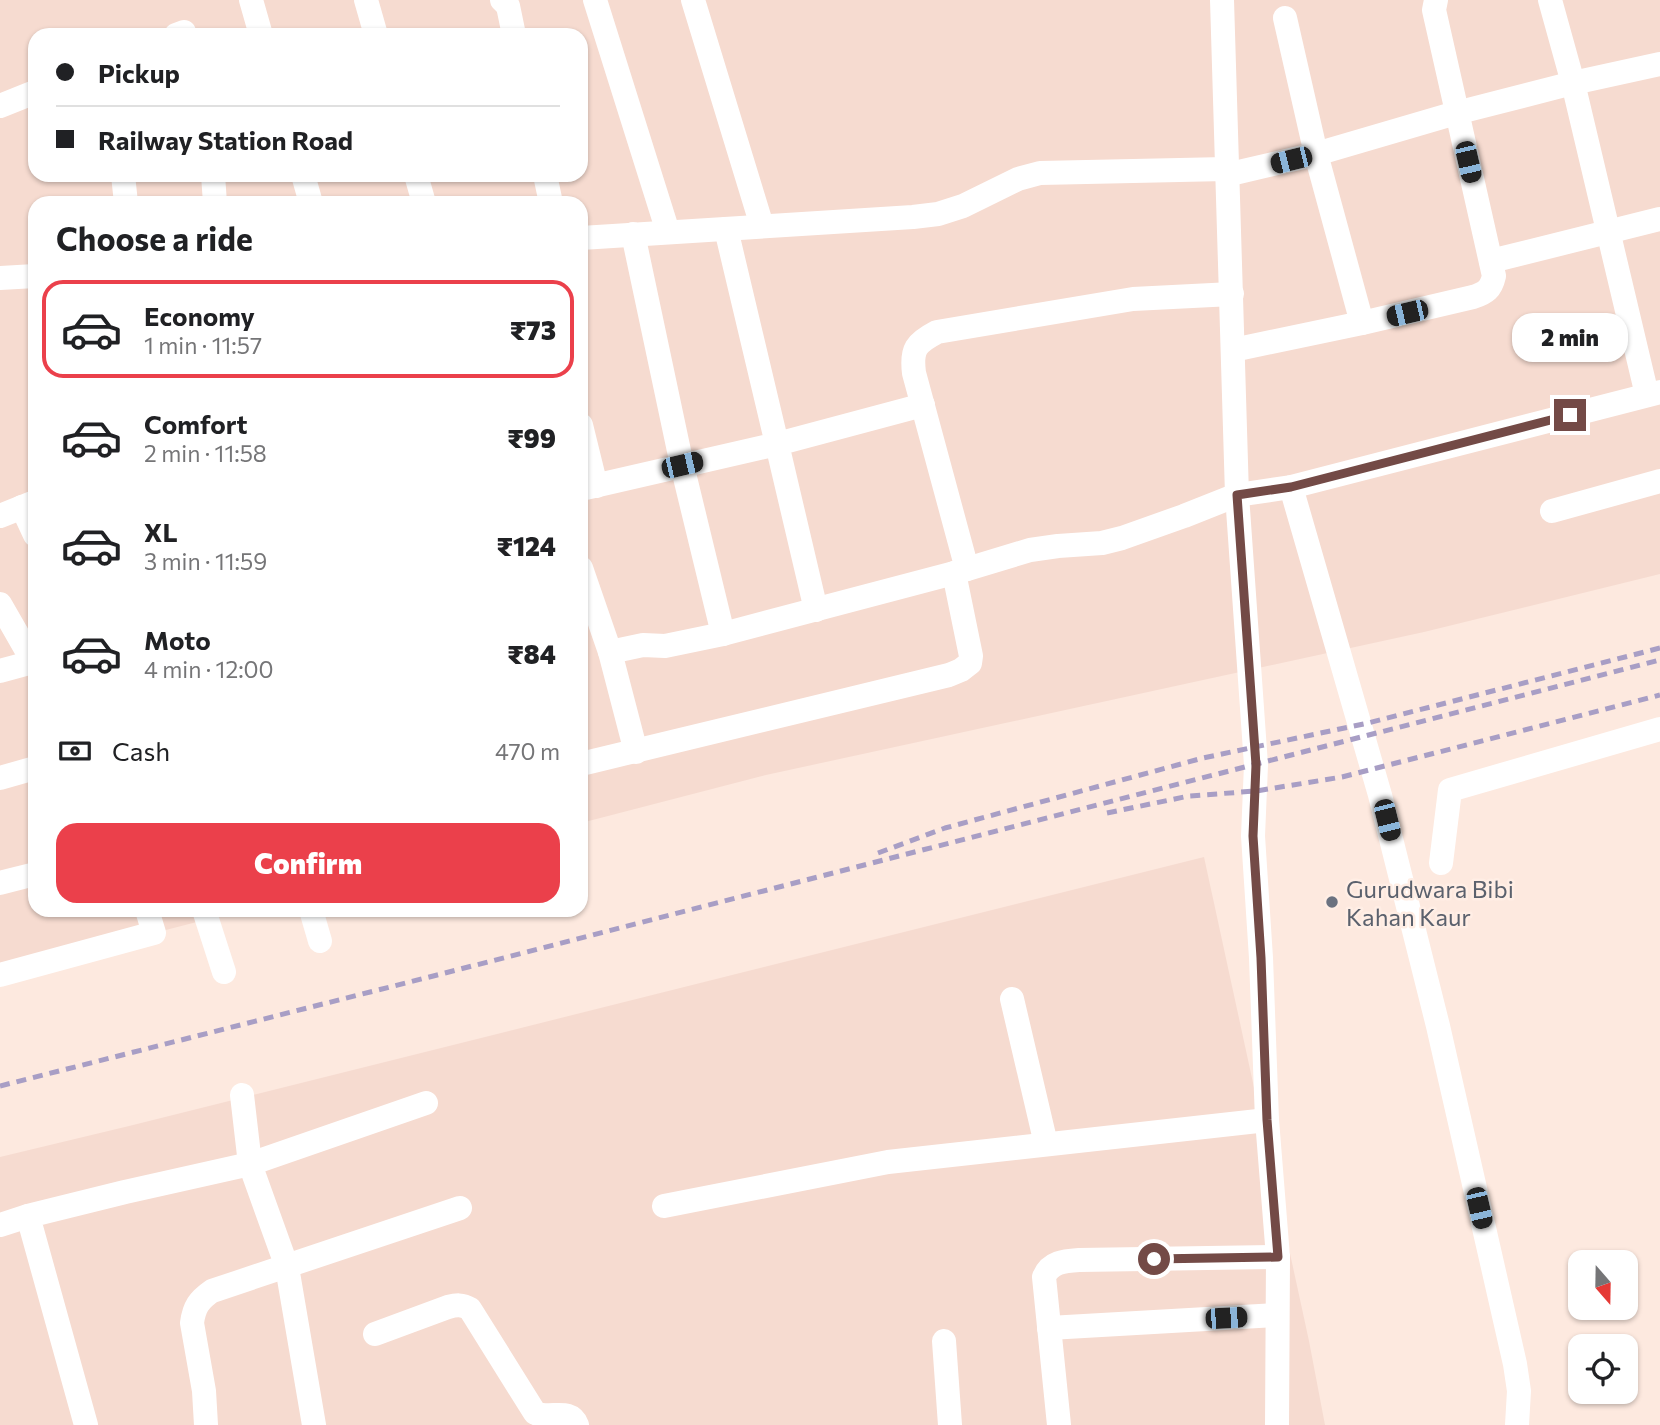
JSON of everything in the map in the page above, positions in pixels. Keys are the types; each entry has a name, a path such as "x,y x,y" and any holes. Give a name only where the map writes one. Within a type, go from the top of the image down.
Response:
{"street":[{"path":"251,0 259,28"},
{"path":"366,0 374,28"},
{"path":"502,0 508,6 513,28"},
{"path":"595,0 668,232"},
{"path":"693,0 762,226"},
{"path":"1222,0 1256,765 1253,836 1267,1120 1278,1257 1277,1425"},
{"path":"1236,0 1231,294 1239,349"},
{"path":"1239,349 1362,323 1484,293 1492,287 1494,276 1434,10 1436,0"},
{"path":"610,652 643,645 666,646 723,634 1030,550 1102,543 1243,494 1291,487 1653,393 1550,0"},
{"path":"1286,18 1316,153 1362,323"},
{"path":"588,237 939,214 963,206 1018,179 1040,173 1231,172 1316,153 1573,83 1660,64"},
{"path":"0,106 28,95"},
{"path":"1491,261 1660,219"},
{"path":"726,229 816,610"},
{"path":"633,234 682,465 723,634"},
{"path":"0,278 28,276"},
{"path":"588,762 961,670 970,663 971,656 961,571 914,373 912,357 916,347 937,332 1133,299 1231,294"},
{"path":"589,487 778,444 923,405"},
{"path":"1552,511 1660,481"},
{"path":"1291,487 1380,795 1438,1026 1515,1364 1519,1391 1517,1425"},
{"path":"1243,494 1263,685 1264,828 1292,1425"},
{"path":"19,508 28,523"},
{"path":"588,588 610,652 636,752"},
{"path":"0,604 28,653"},
{"path":"0,671 28,665"},
{"path":"1441,863 1450,790 1660,730"},
{"path":"0,779 28,770"},
{"path":"0,883 28,876"},
{"path":"0,975 154,933 149,917"},
{"path":"206,917 224,972"},
{"path":"313,917 320,942"},
{"path":"1012,999 1046,1144"},
{"path":"242,1095 250,1164 287,1267 314,1425"},
{"path":"0,1224 250,1164 426,1103"},
{"path":"664,1206 888,1162 1267,1120"},
{"path":"206,1425 204,1391 192,1323 193,1312 200,1300 212,1291 460,1208"},
{"path":"28,1216 86,1425"},
{"path":"1059,1425 1044,1277 1050,1267 1079,1260 1278,1257"},
{"path":"376,1334 448,1307 465,1306 473,1314 535,1413 542,1416 570,1415 575,1418 577,1425"},
{"path":"1049,1328 1276,1315"},
{"path":"944,1341 950,1425"}],"shaded area":[{"path":"0,0 1660,0 1660,574 1424,632 766,775 588,821 588,196 28,196 28,917 216,917 0,973"},
{"path":"1204,857 1325,1425 0,1425 0,1157"}],"railway":[{"path":"878,853 945,828 1203,758 1368,723 1660,648"},
{"path":"0,1086 1660,660"},
{"path":"1107,813 1189,796 1256,791 1342,777 1660,695"}],"place":[{"name":"Gurudwara Bibi Kahan Kaur","path":"1332,902"}],"route":[{"path":"1154,1259 1278,1257 1267,1120 1253,836 1256,765 1237,495 1291,487 1570,415"}]}
